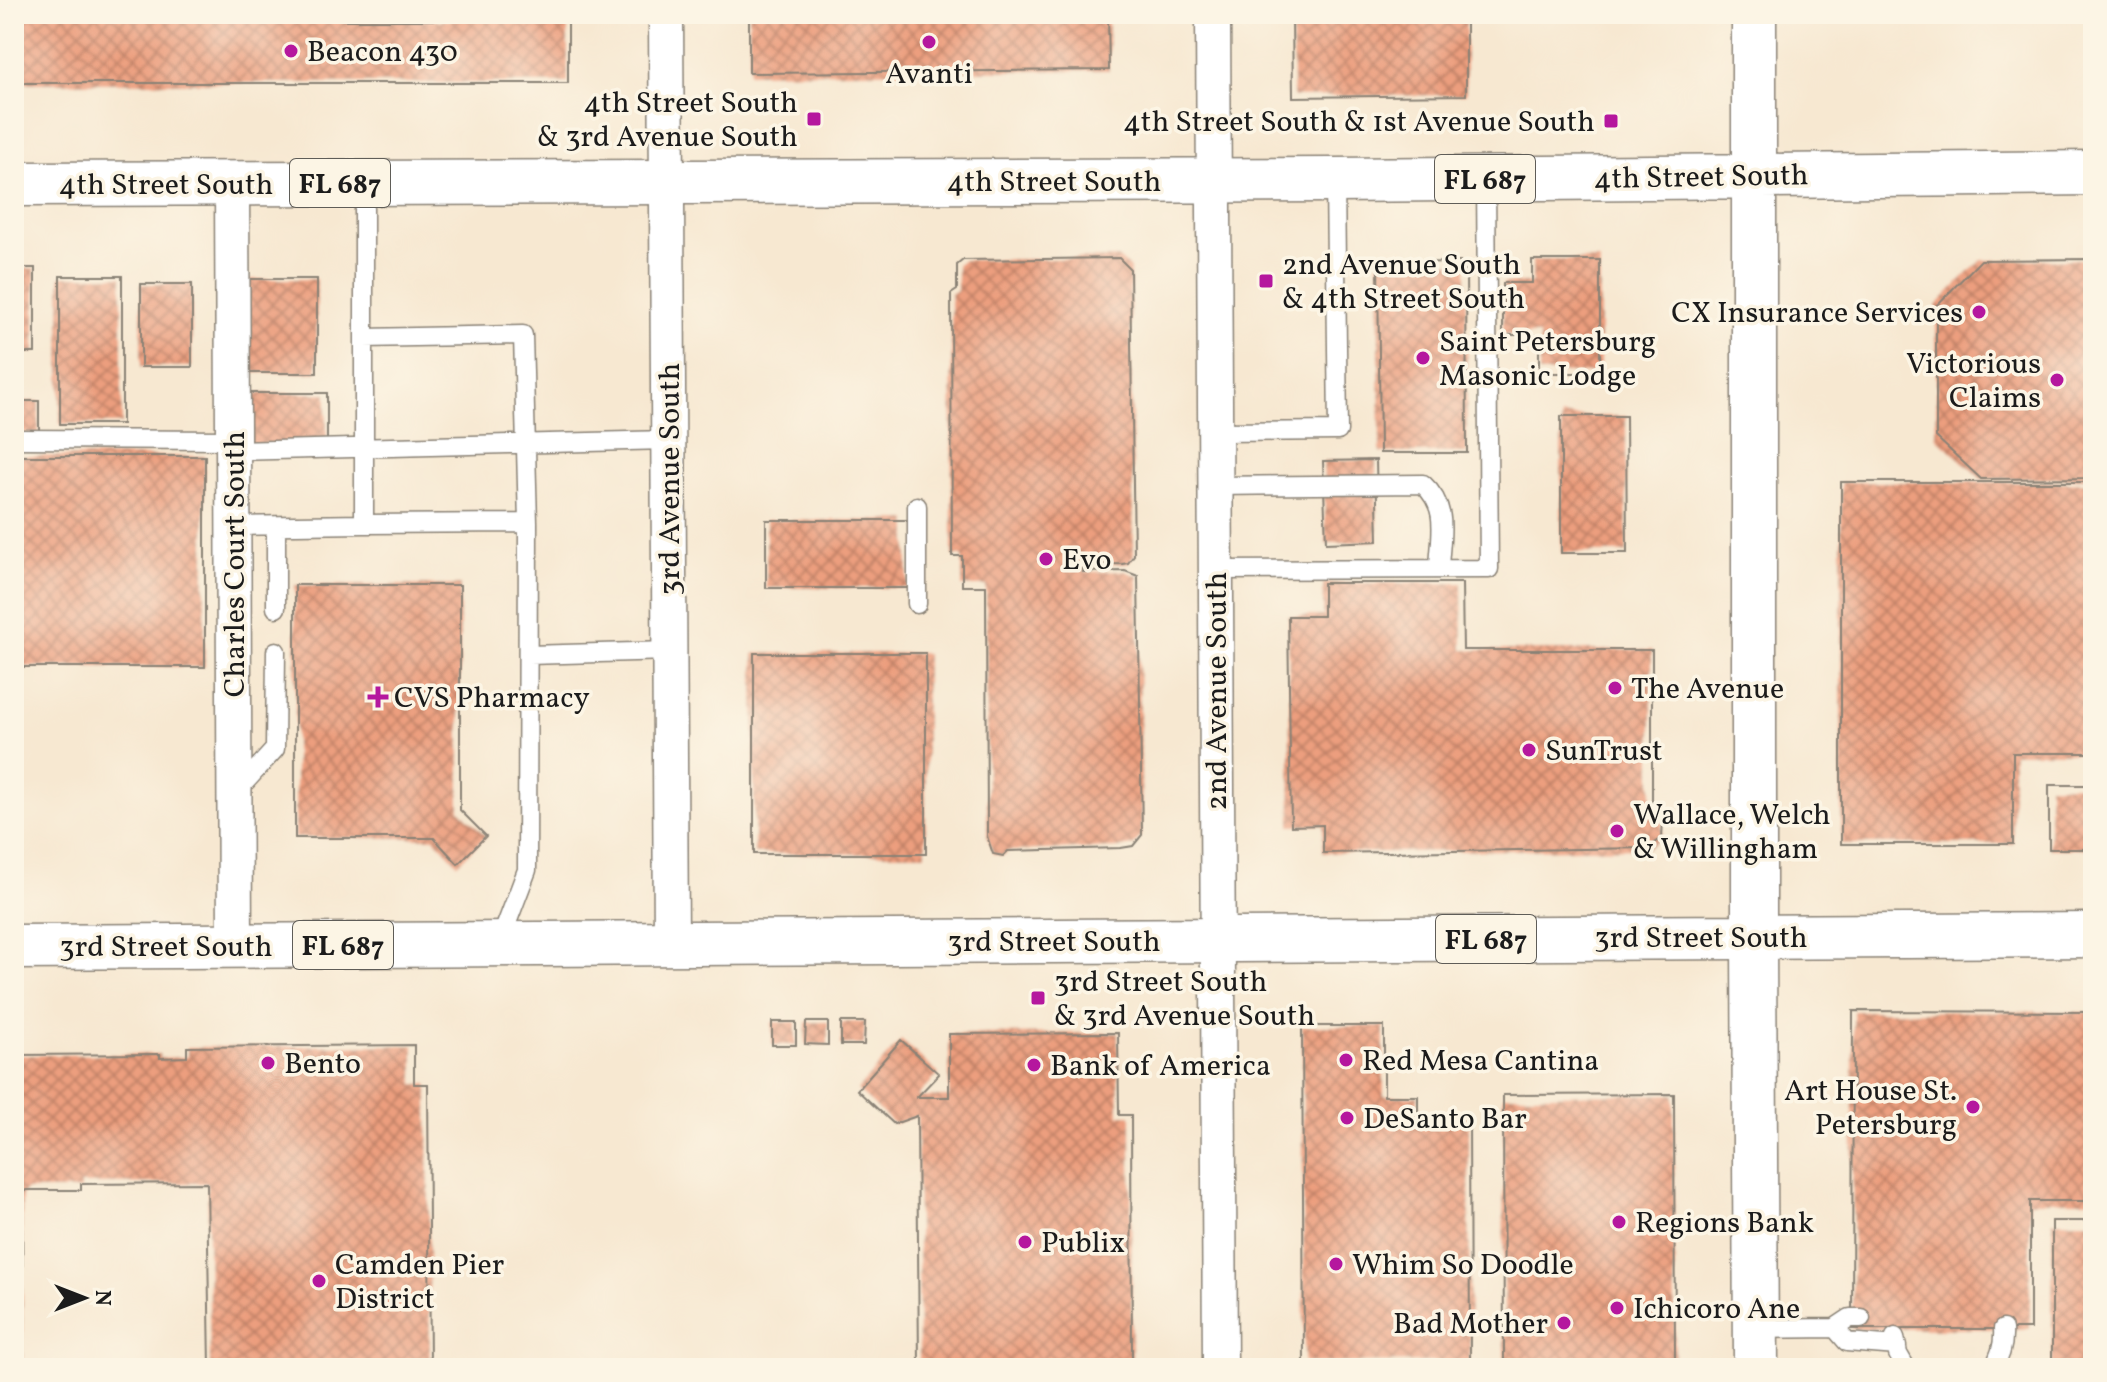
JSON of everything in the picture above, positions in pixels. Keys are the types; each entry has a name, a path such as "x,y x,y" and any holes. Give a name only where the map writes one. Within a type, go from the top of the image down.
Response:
{"main road":[{"path":"1754,14 1756,1349"},
{"name":"4th Street South","path":"14,184 1335,180 2093,173"},
{"name":"3rd Street South","path":"14,947 2093,935"}],"street":[{"name":"3rd Avenue South","path":"666,14 671,943"},
{"name":"2nd Avenue South","path":"1213,14 1220,1368"},
{"name":"Charles Court South","path":"232,183 235,945"}],"lane":[{"path":"1216,570 1489,569 1486,179"},
{"path":"1215,432 1338,431 1335,180"},
{"path":"364,183 364,524"},
{"path":"364,338 523,335 528,443 527,870 499,944"},
{"path":"14,439 364,449 668,440"},
{"path":"1215,486 1423,484 1441,508 1439,569"},
{"path":"917,506 917,604"},
{"path":"234,526 528,523"},
{"path":"276,526 276,608"},
{"path":"235,793 275,749 276,651"},
{"path":"528,655 670,651"},
{"path":"1756,1349 1835,1328 1850,1318 1861,1318"},
{"path":"1835,1328 1847,1342 1896,1341 1898,1354 1906,1368"},
{"path":"1993,1368 2000,1358 2003,1329"}],"building":[{"name":"Beacon 430","path":"14,14 343,14 343,20 451,20 451,14 568,14 568,83 14,83"},
{"name":"Avanti","path":"749,14 1108,14 1109,70 749,73"},
{"path":"1292,14 1466,14 1466,95 1293,97"},
{"name":"Evo","path":"1119,258 1130,269 1134,555 1128,563 1083,565 1083,572 1125,571 1138,576 1142,835 1133,846 1121,848 1008,851 1003,856 993,854 987,836 986,586 962,586 962,556 952,556 951,294 957,290 957,265 963,260"},
{"path":"2093,259 2093,478 1981,479 1936,437 1936,306 1981,260"},
{"path":"1532,260 1600,260 1600,373 1539,373 1539,335 1503,335 1503,283 1532,283"},
{"name":"Saint Petersburg Masonic Lodge","path":"1466,262 1467,453 1380,453 1378,263"},
{"path":"14,268 35,268 35,353 14,353"},
{"path":"60,276 122,276 122,424 60,424"},
{"path":"247,279 317,279 317,373 247,373"},
{"path":"141,284 192,284 192,367 141,367"},
{"path":"245,393 327,393 327,444 245,444"},
{"path":"14,401 39,401 39,433 14,433"},
{"path":"1561,416 1626,416 1627,553 1561,553"},
{"path":"14,456 205,456 205,667 14,667"},
{"path":"1376,460 1378,541 1326,543 1323,461"},
{"path":"1841,482 2093,482 2093,753 2013,753 2013,844 1841,844"},
{"path":"766,520 908,520 908,588 766,588"},
{"path":"1323,583 1462,583 1463,650 1652,650 1652,808 1663,819 1662,838 1648,848 1323,853 1323,825 1291,826 1288,616 1323,616"},
{"name":"CVS Pharmacy","path":"295,585 460,585 460,810 486,836 458,864 434,838 295,838"},
{"path":"754,653 926,653 926,854 754,854"},
{"path":"2049,785 2093,785 2093,849 2049,849"},
{"name":"Art House St. Petersburg","path":"1853,1011 2093,1012 2093,1201 2030,1201 2030,1329 1852,1329"},
{"path":"772,1022 796,1022 796,1045 772,1045"},
{"path":"806,1022 828,1022 828,1045 805,1044"},
{"path":"841,1022 865,1022 864,1045 841,1045"},
{"path":"1302,1026 1384,1026 1384,1096 1418,1096 1418,1115 1469,1115 1470,1362 1304,1363"},
{"name":"Publix","path":"1118,1033 1119,1115 1131,1115 1132,1368 919,1368 917,1116 894,1124 857,1090 901,1040 939,1074 917,1097 949,1097 949,1034"},
{"name":"Camden Pier District","path":"414,1045 414,1084 428,1084 430,1368 210,1368 207,1183 81,1184 81,1190 26,1190 22,1195 23,1368 14,1368 14,1055 160,1054 160,1058 187,1057 187,1047"},
{"path":"1674,1094 1675,1364 1607,1365 1607,1368 1504,1368 1503,1095"},
{"path":"2052,1221 2093,1221 2093,1368 2052,1368"}],"place":[{"name":"Avanti","path":"929,42"},
{"name":"Beacon 430","path":"291,51"},
{"name":"4th Street South & 3rd Avenue South","path":"814,119"},
{"name":"4th Street South & 1st Avenue South","path":"1611,121"},
{"name":"2nd Avenue South & 4th Street South","path":"1266,281"},
{"name":"CX Insurance Services","path":"1979,312"},
{"name":"Saint Petersburg Masonic Lodge","path":"1423,358"},
{"name":"Victorious Claims","path":"2057,380"},
{"name":"Evo","path":"1046,559"},
{"name":"The Avenue","path":"1615,688"},
{"name":"CVS Pharmacy","path":"378,697"},
{"name":"SunTrust","path":"1529,750"},
{"name":"Wallace, Welch & Willingham","path":"1617,831"},
{"name":"3rd Street South & 3rd Avenue South","path":"1038,998"},
{"name":"Red Mesa Cantina","path":"1346,1060"},
{"name":"Bento","path":"268,1063"},
{"name":"Bank of America","path":"1034,1065"},
{"name":"Art House St. Petersburg","path":"1973,1107"},
{"name":"DeSanto Bar","path":"1347,1118"},
{"name":"Regions Bank","path":"1619,1222"},
{"name":"Publix","path":"1025,1242"},
{"name":"Whim So Doodle","path":"1336,1264"},
{"name":"Camden Pier District","path":"319,1281"},
{"name":"Ichicoro Ane","path":"1617,1308"},
{"name":"Bad Mother","path":"1564,1323"}]}
